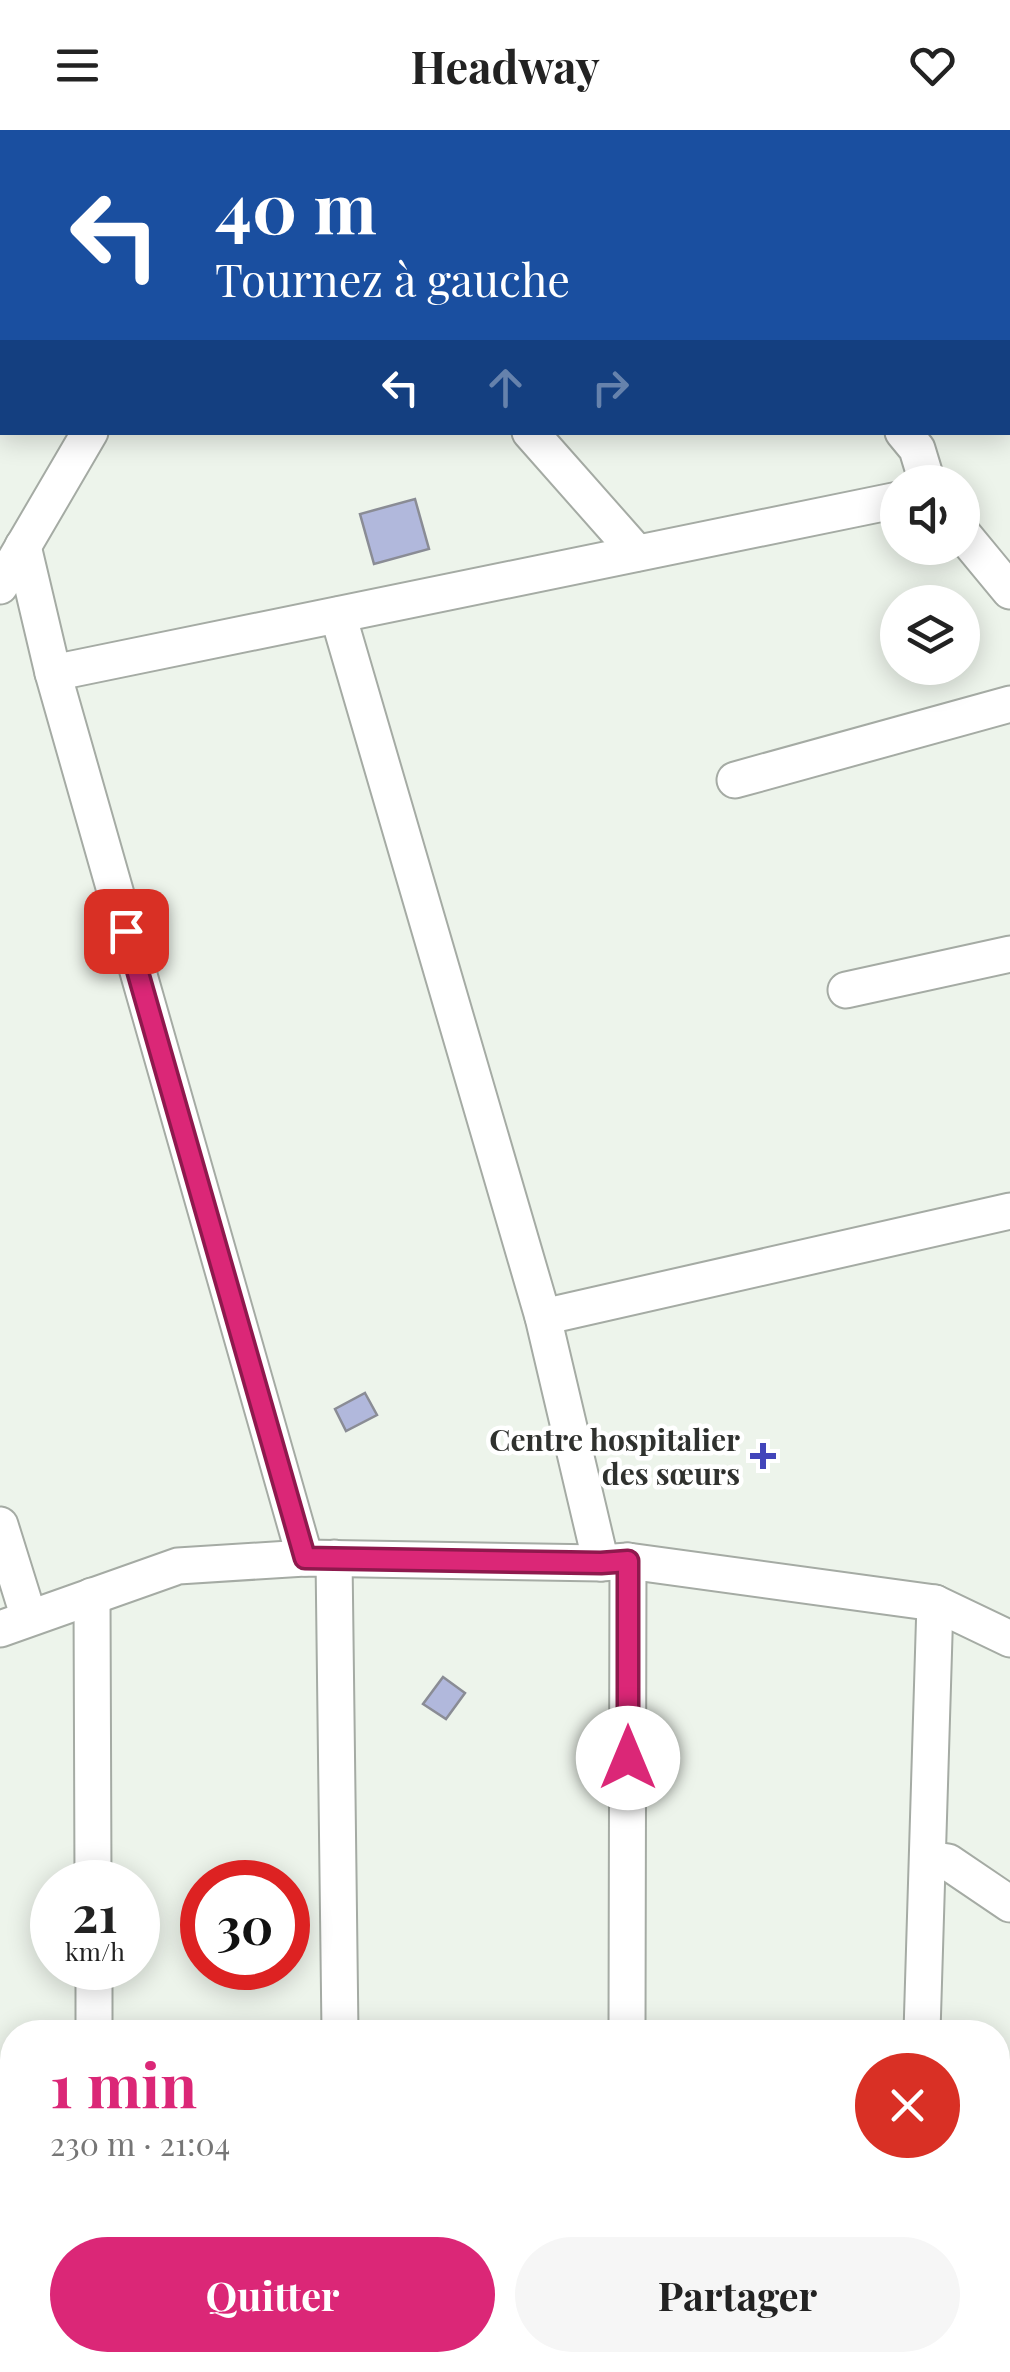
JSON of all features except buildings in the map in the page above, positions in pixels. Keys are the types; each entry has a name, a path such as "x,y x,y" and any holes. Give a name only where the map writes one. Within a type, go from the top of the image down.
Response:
{"street":[{"path":"0,586 88,435"},
{"path":"533,435 637,553"},
{"path":"53,673 880,504"},
{"path":"23,546 53,673 320,1558 339,2020"},
{"path":"980,554 1010,590"},
{"path":"338,615 615,1562 627,2020"},
{"path":"736,780 1010,704"},
{"path":"846,990 1010,954"},
{"path":"542,1317 1010,1211"},
{"path":"0,1525 14,1623 178,1566 320,1558 615,1562 935,1603 1010,1640"},
{"path":"92,1596 93,1860"},
{"path":"922,2020 935,1603"},
{"path":"928,1859 948,1862 1010,1904"},
{"path":"94,1990 94,2020"}],"place":[{"name":"Centre hospitalier des sœurs","path":"763,1456"}],"route":[{"path":"126,931 305,1558 628,1561 628,1758"}]}
